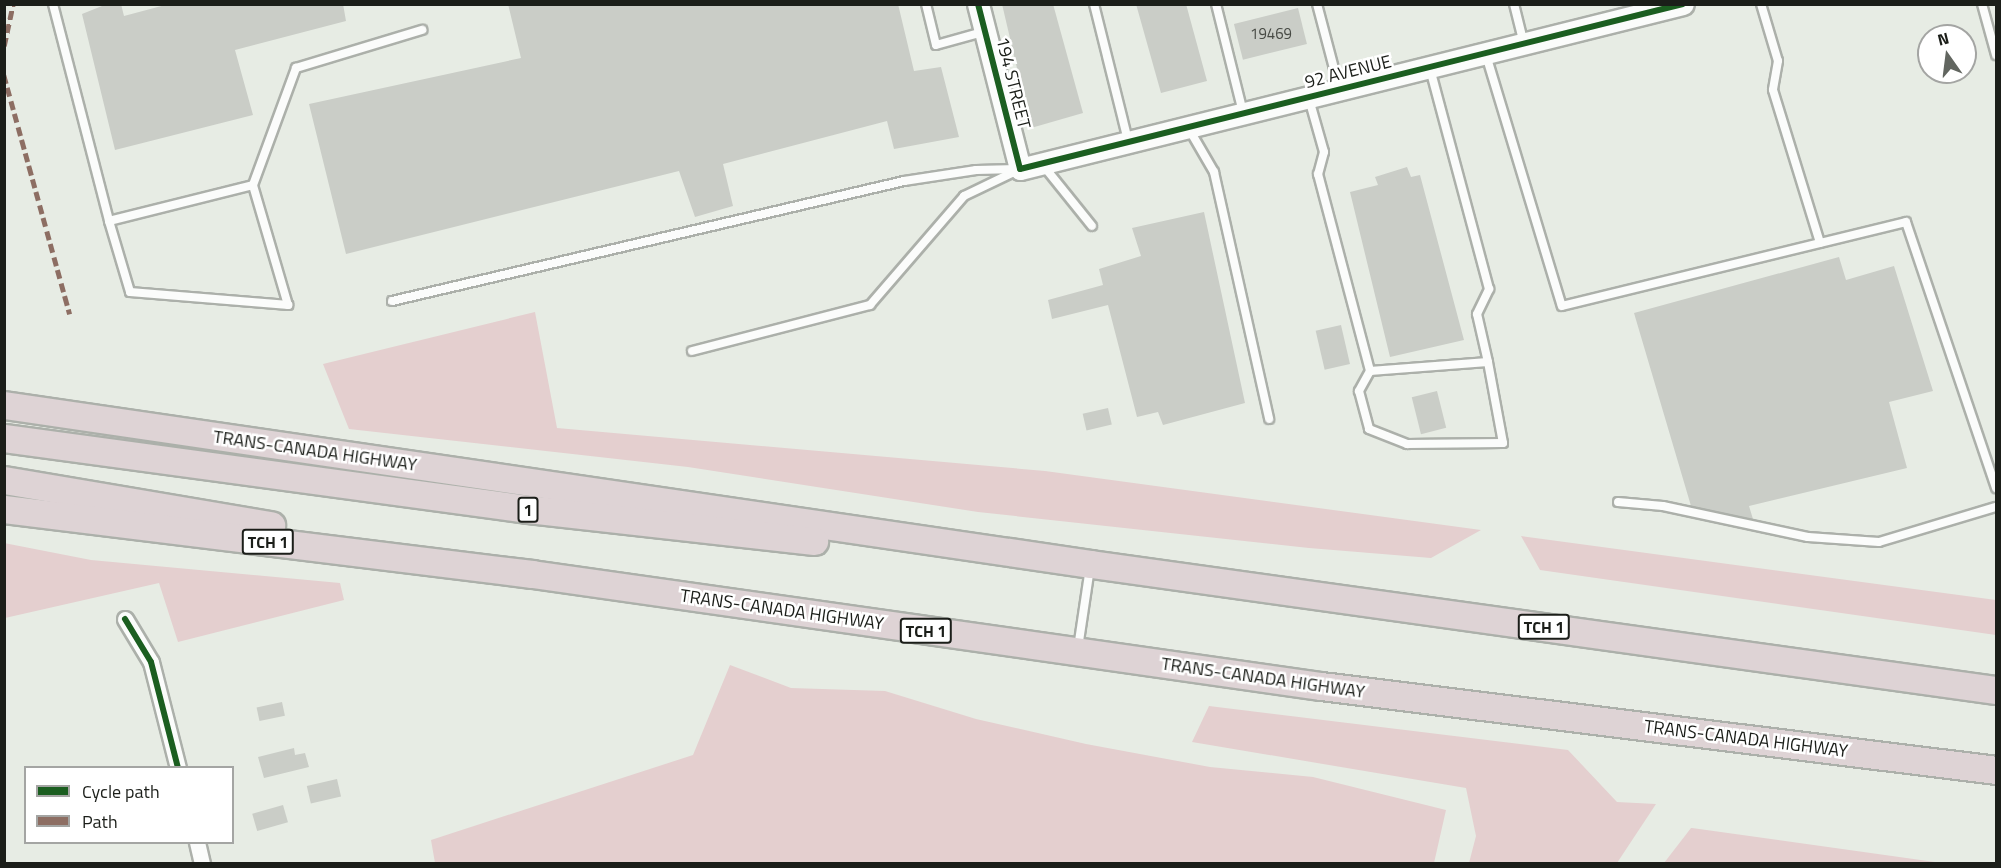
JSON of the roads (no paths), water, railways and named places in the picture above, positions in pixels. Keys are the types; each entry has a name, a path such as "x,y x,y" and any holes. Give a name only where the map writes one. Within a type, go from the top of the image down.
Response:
{"highway":[{"name":"TRANS-CANADA HIGHWAY","path":"4,405 1054,559 1996,690"},
{"name":"TRANS-CANADA HIGHWAY","path":"4,438 528,510 853,545 1054,559"},
{"name":"TRANS-CANADA HIGHWAY","path":"4,480 177,508 532,574"},
{"name":"TRANS-CANADA HIGHWAY","path":"4,509 532,574 1077,653 1996,770"}],"street":[{"name":"194 STREET","path":"978,4 1020,170"},
{"name":"92 AVENUE","path":"1020,170 1678,5"},
{"path":"125,619 151,662 177,766"},
{"path":"197,844 202,864"}],"lane":[{"path":"53,4 109,221 130,292 288,305 253,185 297,68 422,30"},
{"path":"926,4 936,45 985,31"},
{"path":"1094,4 1129,142"},
{"path":"1216,4 1244,114"},
{"path":"1317,4 1340,90"},
{"path":"1514,4 1523,44"},
{"path":"1761,4 1778,61 1773,90 1820,243"},
{"path":"1982,4 1996,55"},
{"path":"1485,54 1562,306 1906,222 1996,488"},
{"path":"1309,97 1324,152 1318,174 1370,371 1359,391 1369,429 1407,444 1503,443 1477,314 1489,289 1430,68"},
{"path":"1188,127 1214,172 1269,419"},
{"path":"1042,164 1092,226"},
{"path":"392,301 904,182 976,170 1020,170"},
{"path":"692,351 870,305 964,196 1020,170"},
{"path":"109,221 253,185"},
{"path":"1370,371 1488,362"},
{"path":"1618,502 1663,507 1808,537 1879,542 1996,507"},
{"path":"1077,653 1091,564"}]}
